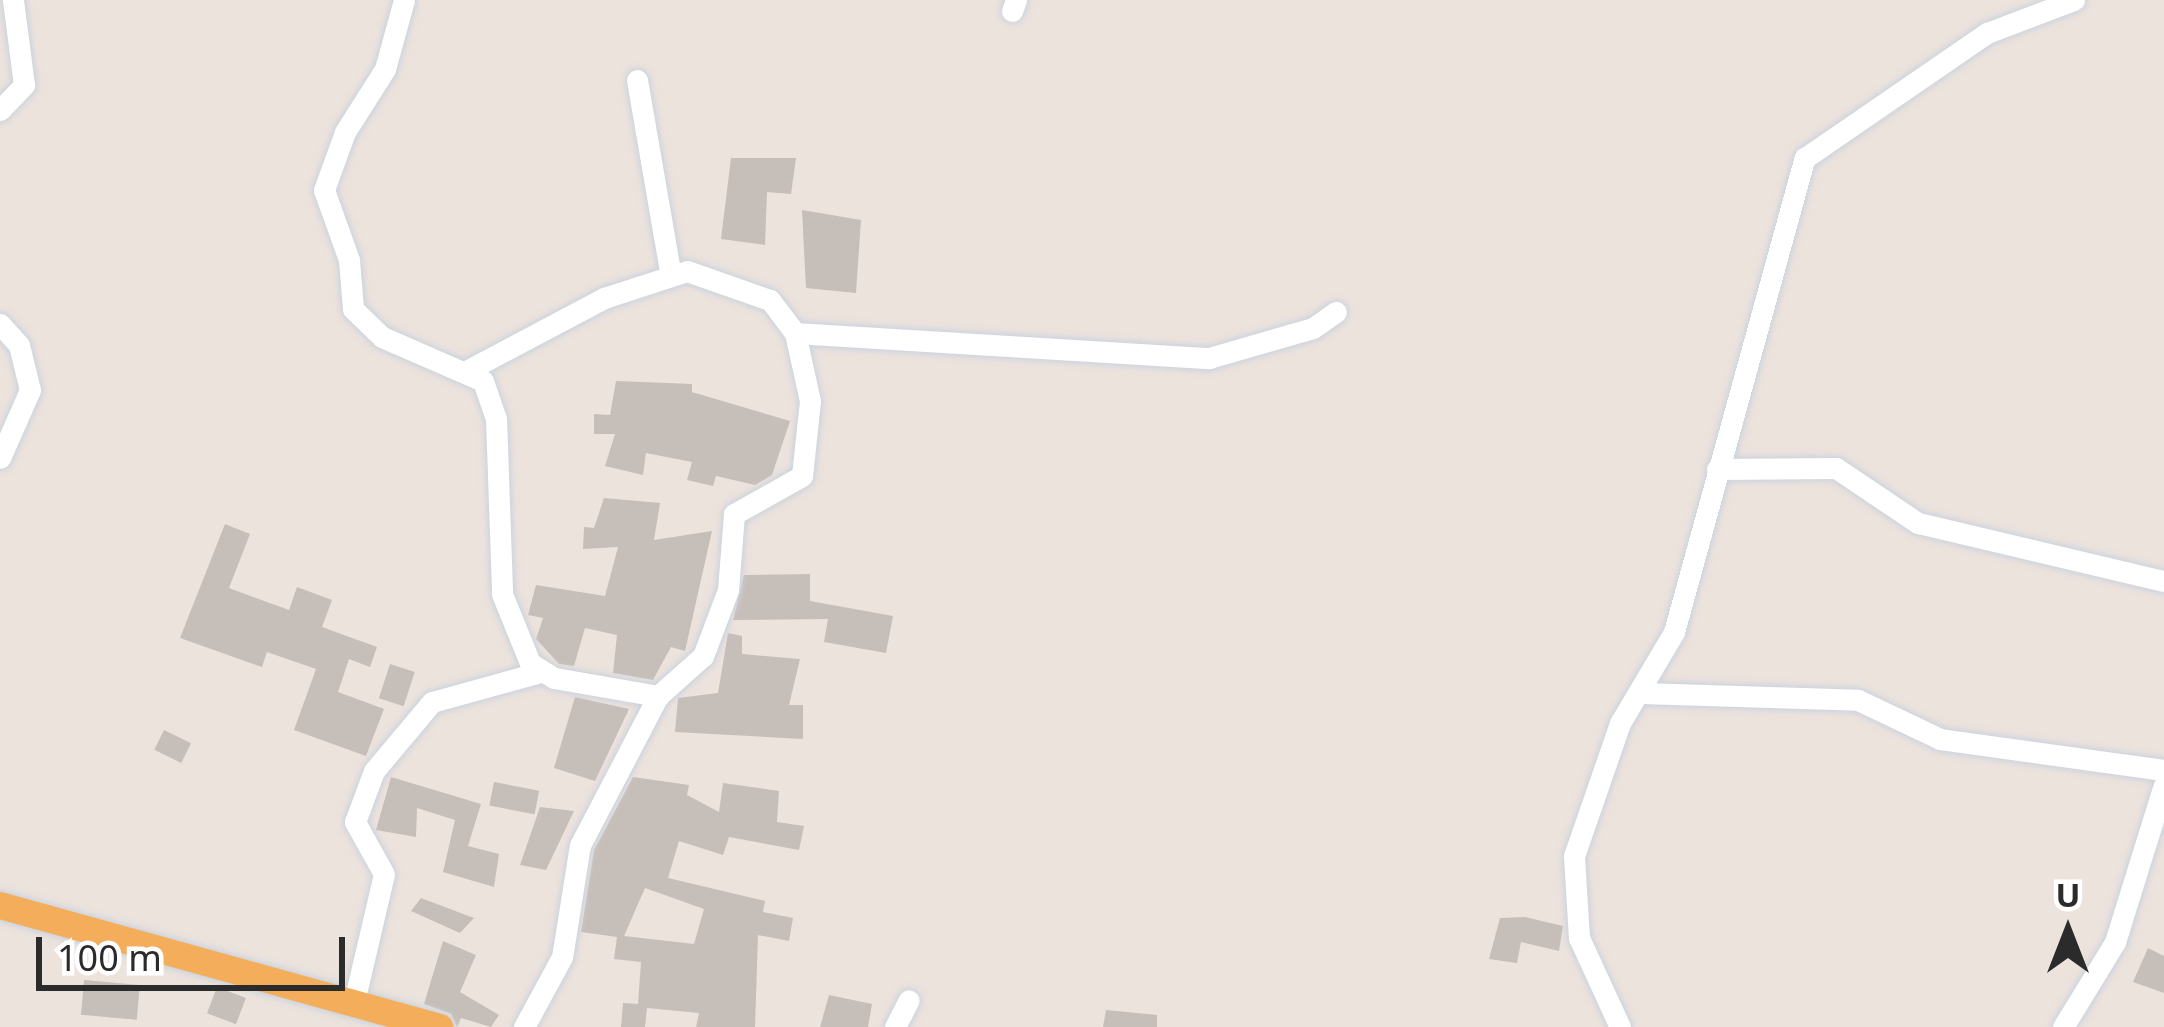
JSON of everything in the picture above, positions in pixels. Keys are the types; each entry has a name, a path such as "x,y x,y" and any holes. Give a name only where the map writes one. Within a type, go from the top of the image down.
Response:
{"main road":[{"path":"0,905 439,1027"}],"street":[{"path":"0,110 24,85 13,0"},
{"path":"404,0 385,69 345,132 323,202 349,260 360,323 418,356 470,369 670,272 748,287 795,333 810,401 802,476 734,514 728,590 710,639 658,695 580,845 562,957 524,1027"},
{"path":"1620,1027 1589,969 1571,875 1596,783 1674,632 1717,469 1765,328 1805,158 1987,33 2074,0"},
{"path":"637,80 670,272"},
{"path":"795,333 1209,358 1313,328 1336,312"},
{"path":"0,324 19,345 30,390 0,458"},
{"path":"470,369 496,418 506,613 541,672"},
{"path":"1717,469 1836,468 1918,523 2164,581"},
{"path":"354,1002 384,874 355,822 374,771 432,702 541,672 658,695"},
{"path":"1642,693 1858,700 1940,739 2164,770"},
{"path":"2063,1027 2115,943 2157,836 2164,785"},
{"path":"895,1027 909,1000"}],"building":[{"path":"731,158 796,158 791,194 767,192 765,245 721,239"},
{"path":"802,210 861,220 856,293 806,288"},
{"path":"616,381 692,384 692,392 790,421 772,475 755,485 716,476 713,486 687,480 692,462 646,453 643,475 605,466 615,434 594,434 594,414 610,415"},
{"path":"604,498 660,503 654,540 712,531 685,651 671,647 653,680 613,673 617,635 585,628 574,666 559,664 536,639 543,618 528,615 536,585 605,596 618,547 583,549 584,527 594,528"},
{"path":"225,524 250,534 229,588 289,610 297,587 332,600 322,627 377,647 370,667 349,659 338,692 384,709 366,756 294,730 316,669 267,652 262,667 180,638"},
{"path":"810,574 810,601 893,616 886,653 824,642 828,619 733,620 744,575"},
{"path":"728,633 742,636 742,654 800,659 789,705 803,705 803,739 675,732 678,698 718,693"},
{"path":"390,664 415,672 404,706 379,698"},
{"path":"575,697 629,709 595,781 554,768"},
{"path":"164,730 191,743 181,763 154,750"},
{"path":"391,777 481,804 468,846 499,854 494,887 443,872 455,820 417,808 416,837 376,830"},
{"path":"633,777 689,785 687,795 719,812 723,783 779,791 777,822 804,826 799,850 729,837 723,855 679,841 668,878 765,901 763,912 793,918 789,941 758,935 755,1027 696,1027 699,1013 647,1008 645,1027 621,1027 623,1003 638,1004 641,962 614,959 617,937 581,932 594,850","holes":["645,888 704,909 694,944 624,936"]},
{"path":"494,782 539,791 535,814 489,806"},
{"path":"540,807 574,811 546,870 520,865"},
{"path":"421,898 474,918 460,933 411,911"},
{"path":"1525,917 1563,926 1559,951 1521,942 1517,963 1489,959 1500,918"},
{"path":"443,941 476,955 460,992 499,1015 491,1027 461,1018 457,1027 451,1014 424,1004"},
{"path":"2148,948 2164,956 2164,993 2133,982"},
{"path":"84,980 140,985 137,1020 81,1015"},
{"path":"217,987 246,998 236,1024 207,1013"},
{"path":"829,995 872,1004 868,1027 820,1027"},
{"path":"1106,1010 1157,1015 1157,1027 1103,1027"}]}
